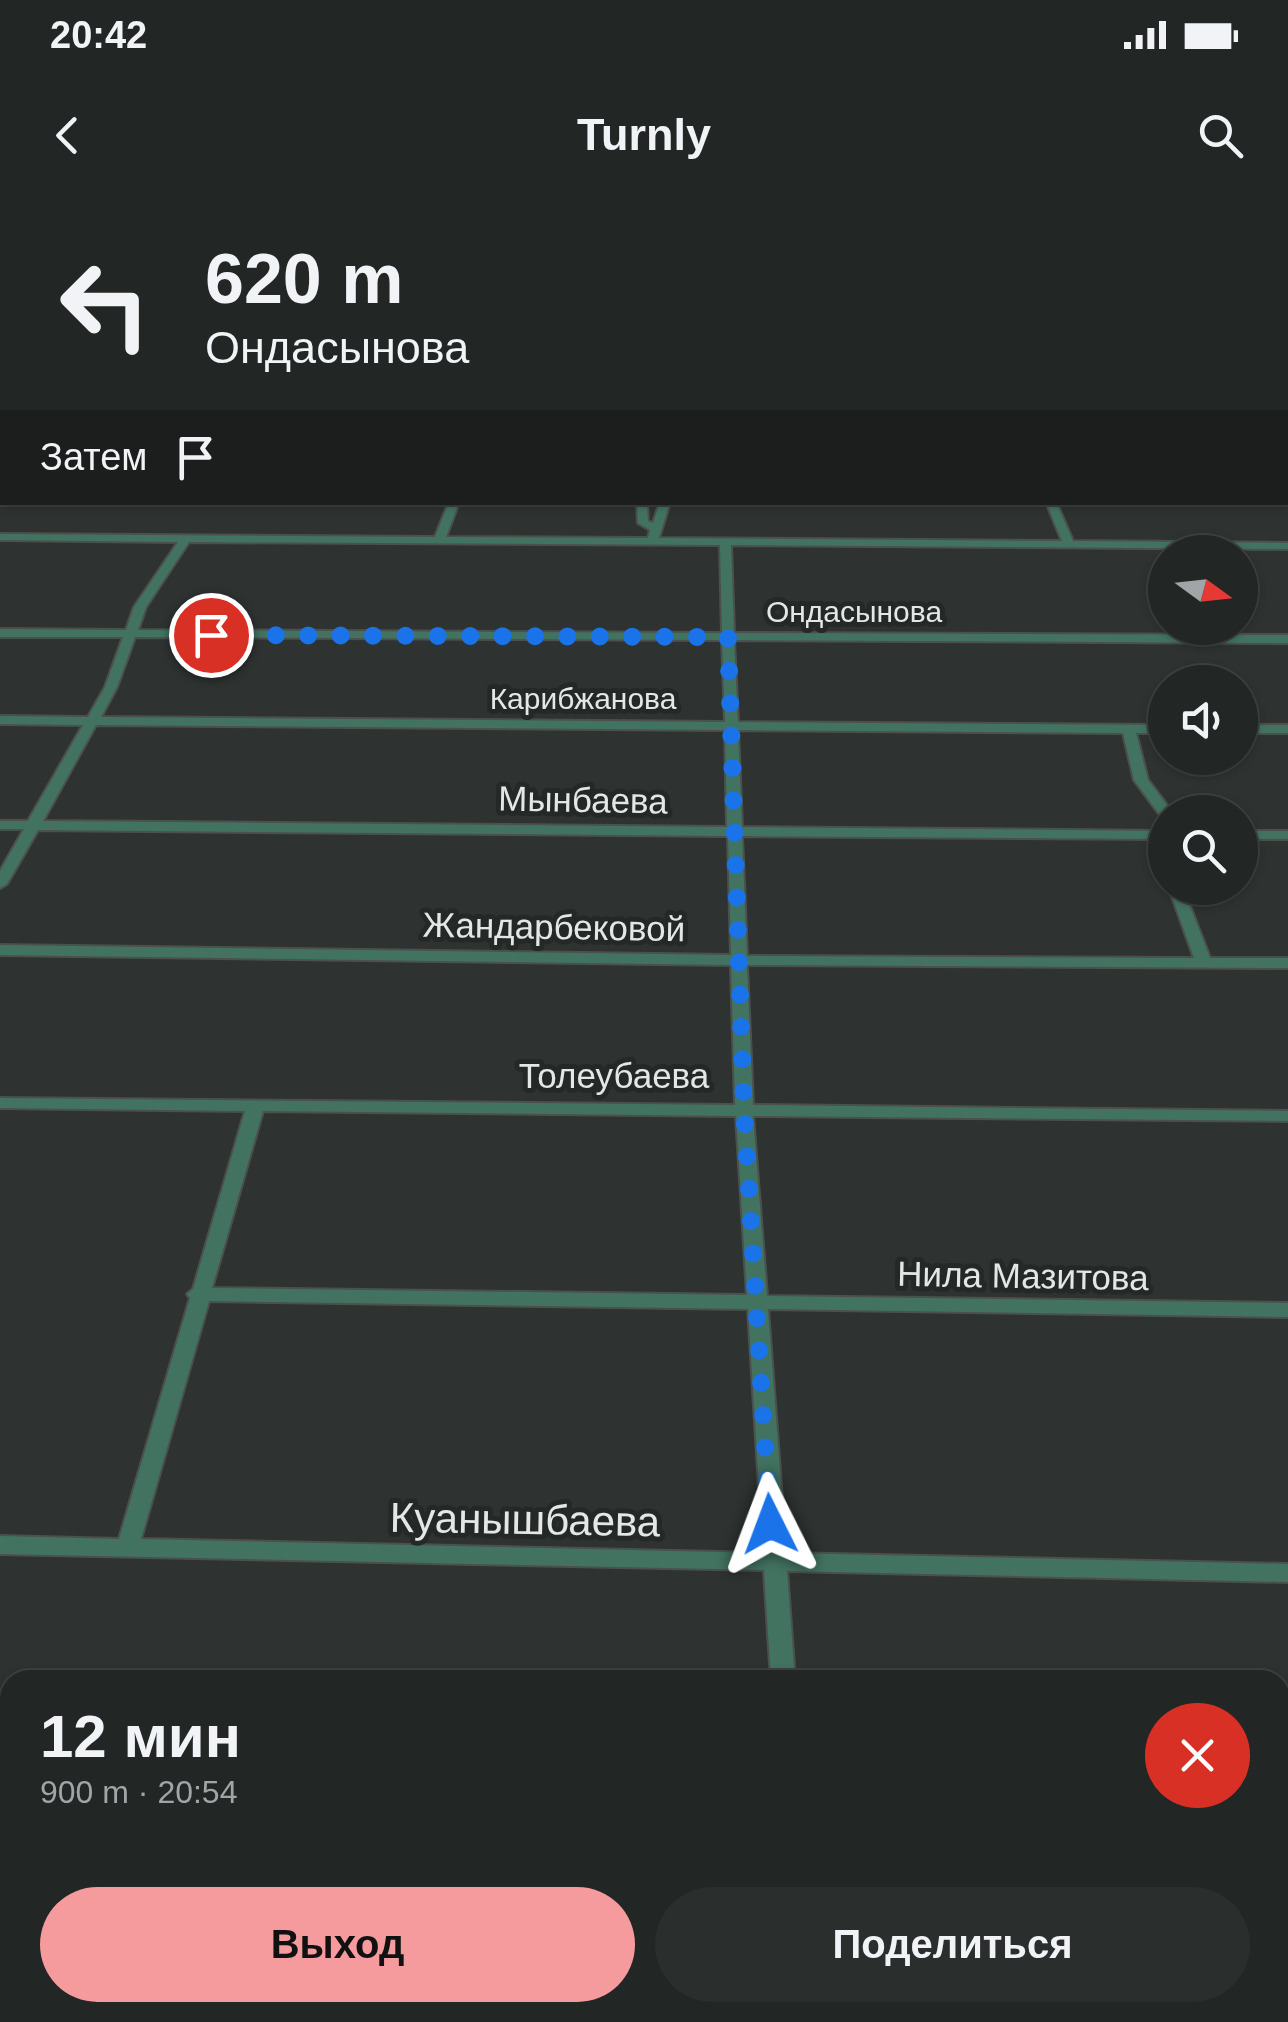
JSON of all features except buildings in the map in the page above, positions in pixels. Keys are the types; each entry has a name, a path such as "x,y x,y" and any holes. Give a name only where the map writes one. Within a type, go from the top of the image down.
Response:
{"street":[{"path":"440,540 453,505"},
{"path":"642,505 643,523 653,535"},
{"path":"653,535 664,505"},
{"path":"1052,505 1068,544"},
{"path":"0,537 440,540 653,535 726,542 1287,548"},
{"path":"0,884 90,717 111,686 140,607 186,538"},
{"path":"726,542 744,1110 772,1560 783,1670"},
{"name":"Ондасынова","path":"0,633 1288,638"},
{"name":"Карибжанова","path":"0,720 90,717 1148,730"},
{"path":"1258,729 1288,729"},
{"path":"1129,730 1141,780 1152,795"},
{"name":"Мынбаева","path":"0,825 1148,835"},
{"path":"1258,835 1288,835"},
{"path":"1182,905 1204,962"},
{"name":"Жандарбековой","path":"0,950 738,960 1288,962"},
{"name":"Толеубаева","path":"0,1103 1288,1116"},
{"path":"127,1549 197,1294 255,1106"},
{"name":"Нила Мазитова","path":"197,1294 1288,1310"},
{"name":"Куанышбаева","path":"0,1545 1288,1573"}],"route":[{"path":"211,635 728,637 744,1110 770,1524"}]}
